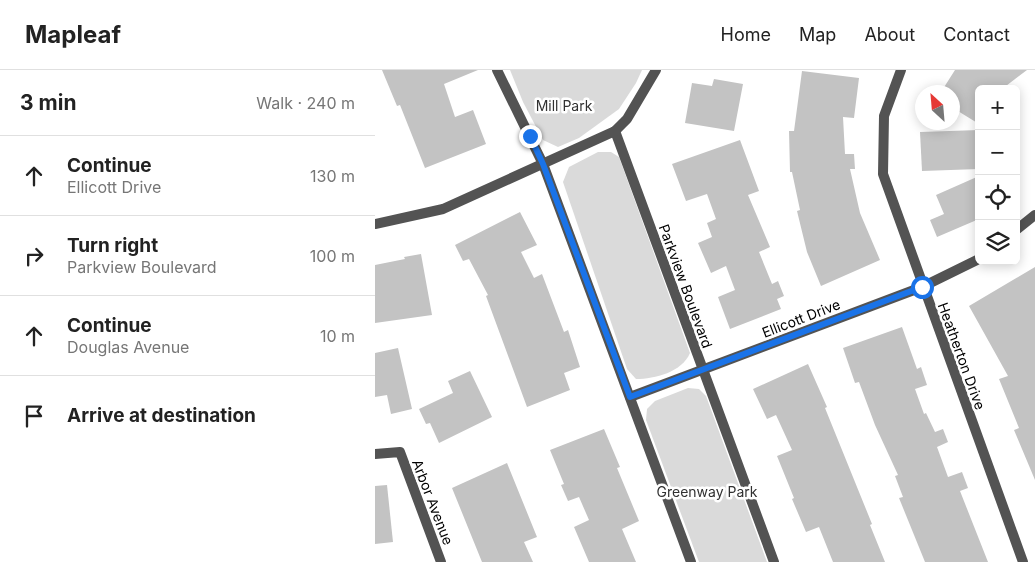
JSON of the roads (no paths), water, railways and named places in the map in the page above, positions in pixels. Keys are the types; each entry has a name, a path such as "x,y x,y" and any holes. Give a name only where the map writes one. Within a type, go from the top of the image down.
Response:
{"street":[{"path":"497,70 543,164 691,562"},
{"path":"375,224 443,209 615,131 627,119 655,70"},
{"name":"Heatherton Drive","path":"901,70 884,116 883,174 922,287 1023,562"},
{"name":"Parkview Boulevard","path":"615,131 774,562"},
{"path":"1020,227 1035,215"},
{"name":"Ellicott Drive","path":"630,397 922,287 975,261"},
{"name":"Arbor Avenue","path":"375,454 400,452 441,562"}],"park label":[{"name":"Mill Park","path":"564,105"},
{"name":"Greenway Park","path":"707,491"}]}
